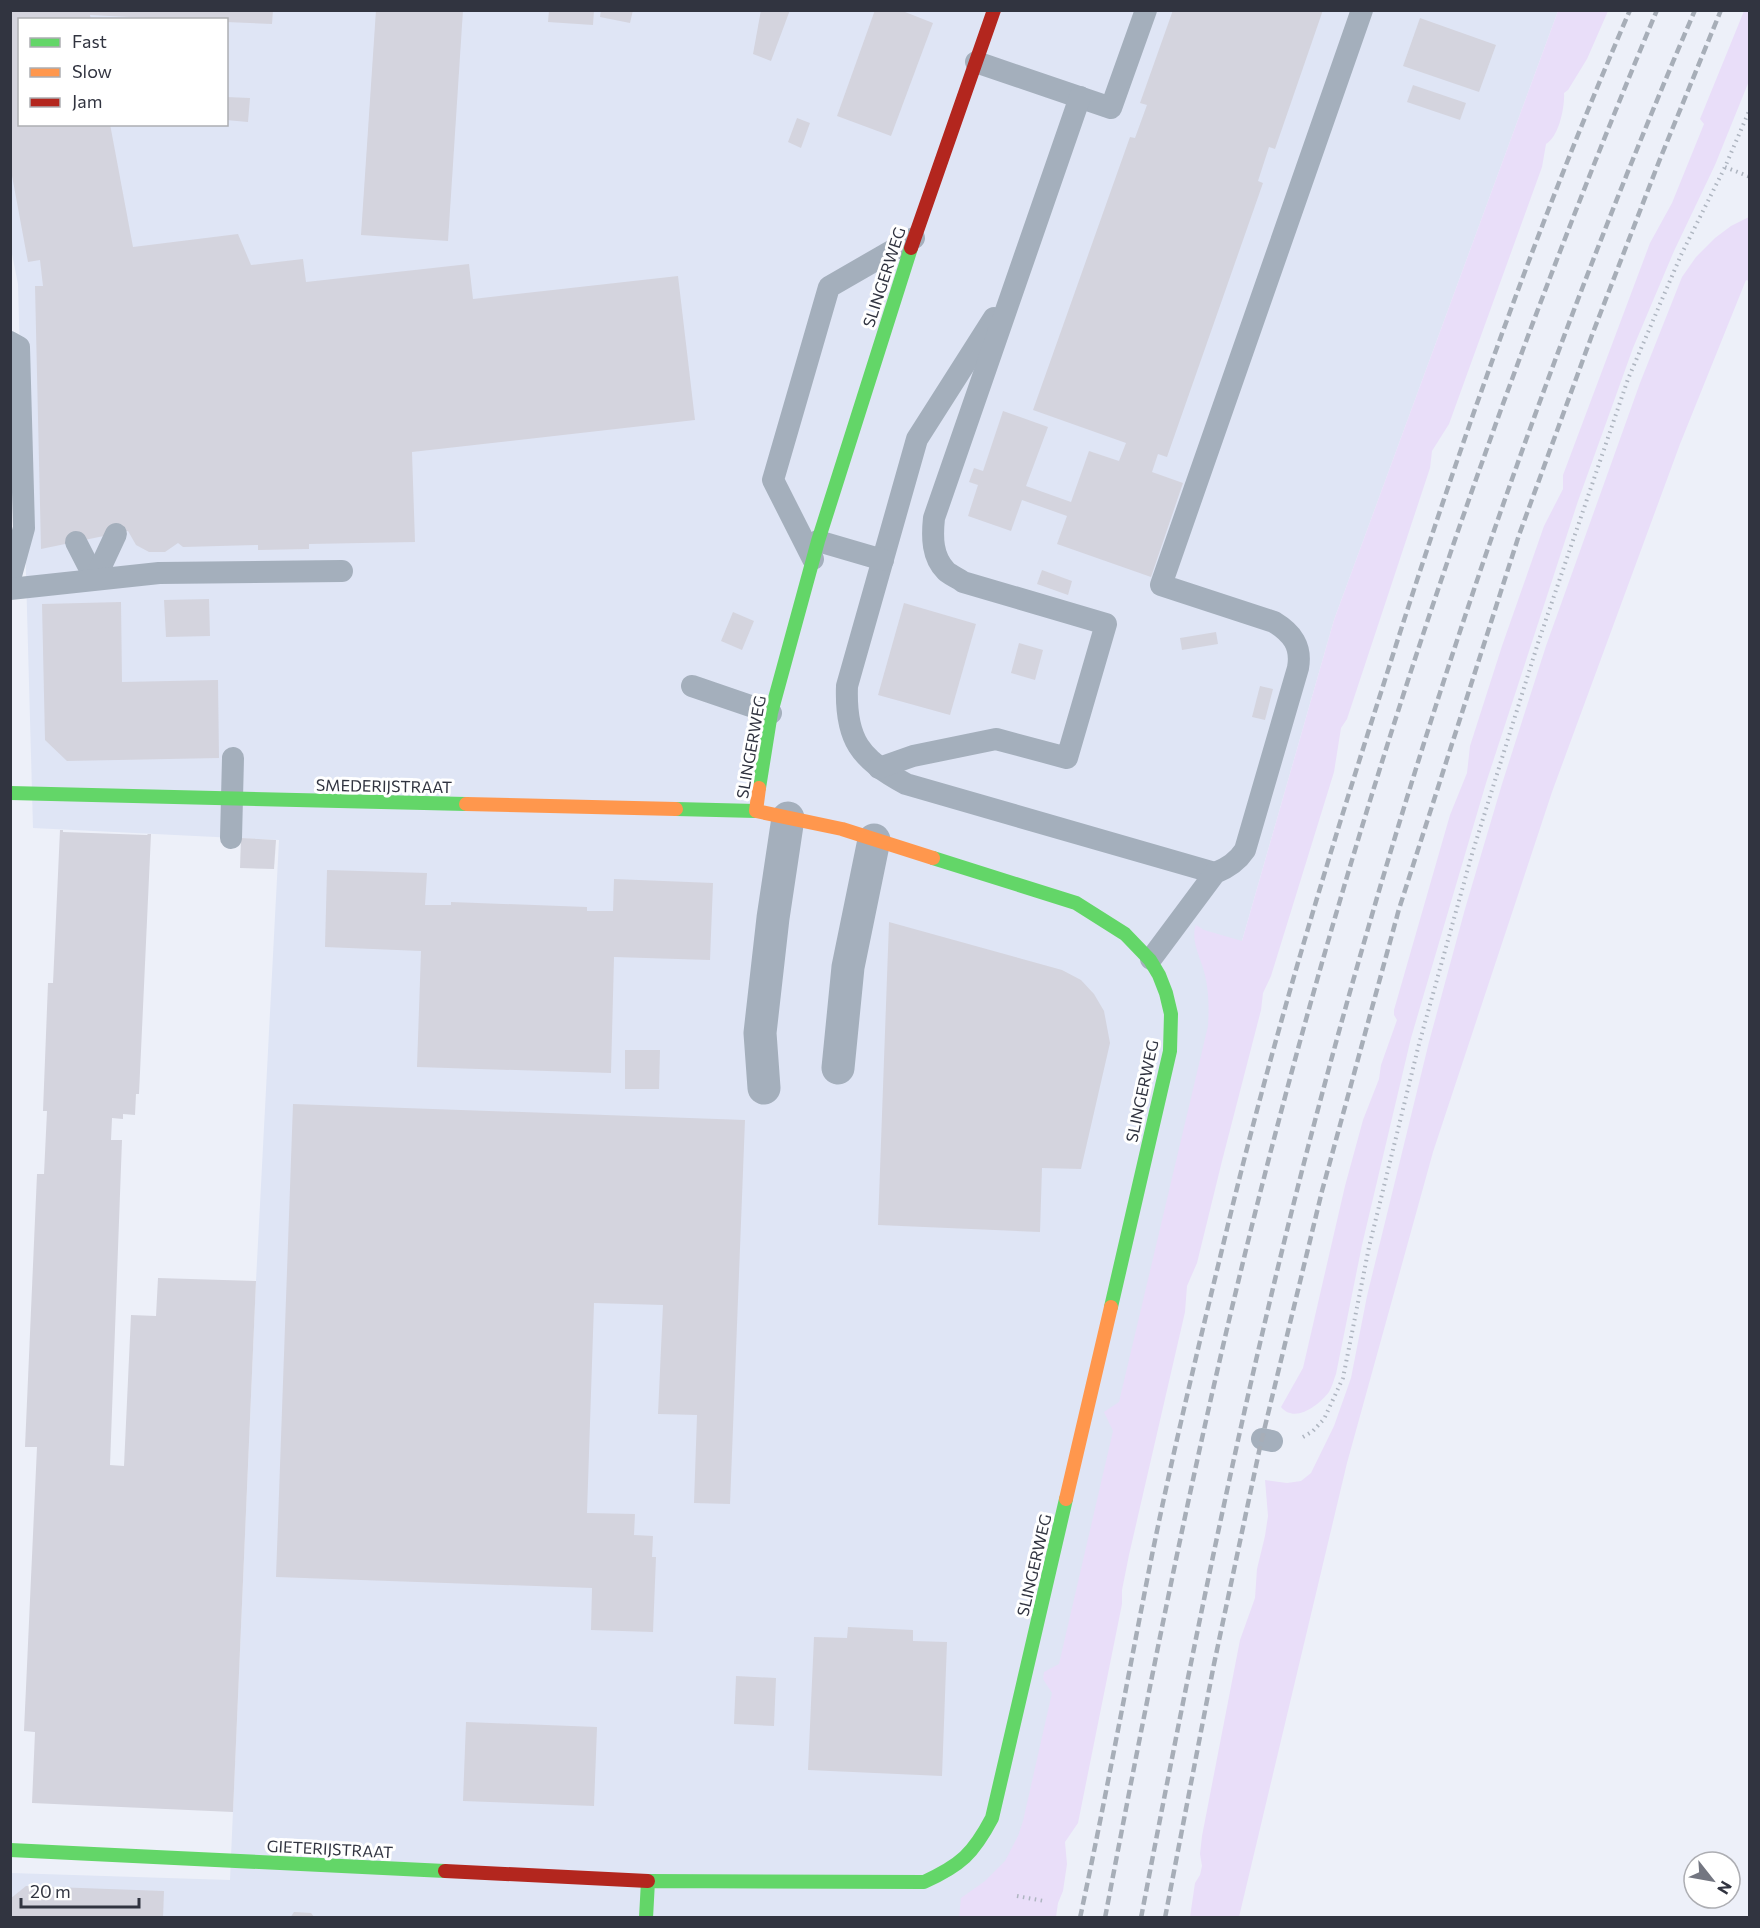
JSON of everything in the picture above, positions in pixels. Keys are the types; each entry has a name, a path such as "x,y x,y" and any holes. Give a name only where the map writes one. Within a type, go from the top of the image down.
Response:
{"street":[{"name":"SLINGERWEG","path":"648,1881 924,1881 948,1871 969,1857 982,1838 992,1818 1170,1051 1171,1016 1164,984 1151,959 1121,931 1103,918 1076,903 842,830 772,814 771,713 816,550 914,238 994,10"},
{"name":"SMEDERIJSTRAAT","path":"10,794 772,814"},
{"path":"764,1088 760,1032 773,918 772,814"},
{"path":"838,1068 848,967 874,840"},
{"name":"GIETERIJSTRAAT","path":"10,1850 648,1881"},
{"path":"646,1917 648,1881"}],"lane":[{"path":"976,62 1111,108 1146,10"},
{"path":"1151,959 1215,873 1238,860 1250,839 1298,668 1300,657 1298,647 1293,636 1285,628 1274,622 1161,585 1362,10"},
{"path":"879,768 913,756 996,739 1067,758 1106,624 963,582 946,571 936,554 932,536 934,519 1080,98"},
{"path":"883,560 816,550 773,480 769,459 816,299 829,287 914,238"},
{"path":"1014,287 917,439 847,686 848,719 858,746 879,768 906,784 1215,873"},
{"path":"10,579 24,528 22,345"},
{"path":"95,579 116,534"},
{"path":"76,542 95,579"},
{"path":"10,589 159,573 342,571"},
{"path":"692,686 771,713"},
{"path":"231,838 233,759"}],"path":[{"path":"1267,1440 1280,1443 1295,1442 1313,1431 1324,1419 1343,1378 1369,1247 1449,934 1538,643 1628,379 1681,255 1725,167 1749,109"},
{"path":"1725,167 1749,177"},
{"path":"1017,1896 1044,1901"}],"shaded area":[{"path":"11,11 1558,11 1334,620 1242,941 1013,1917 11,1918 11,1873 230,1880 256,1281 279,840 33,828 18,284 10,244"},
{"path":"1558,11 1608,11 1587,59 1564,93 1558,128 1546,144 1542,167 1449,424 1432,451 1430,468 1347,719 1341,728 1334,772 1271,976 1263,993 1261,1010 1197,1263 1187,1286 1185,1312 1129,1555 1122,1590 1122,1604 1078,1823 1065,1842 1067,1864 1056,1917 959,1917 961,1898 985,1881 1005,1861 1023,1821 1052,1693 1043,1679 1044,1672 1059,1664 1113,1431 1104,1412 1119,1402 1208,1026 1207,988 1195,943 1196,925 1204,930 1242,941 1334,620"},
{"path":"1744,11 1749,11 1749,81 1715,165 1674,251 1633,348 1578,501 1486,783 1411,1038 1362,1245 1336,1374 1329,1392 1319,1402 1306,1411 1293,1414 1281,1407 1303,1368 1345,1186 1363,1120 1379,1079 1381,1065 1397,1020 1394,1010 1450,815 1467,773 1470,746 1502,646 1544,526 1563,489 1563,475 1650,243 1672,203 1704,124 1700,119"},
{"path":"1749,217 1749,281 1746,280 1680,444 1552,792 1433,1152 1347,1463 1239,1917 1190,1917 1195,1883 1202,1866 1200,1854 1202,1836 1240,1640 1255,1598 1257,1569 1268,1516 1265,1480 1287,1483 1301,1481 1311,1473 1334,1426 1351,1378 1367,1296 1429,1042 1465,909 1546,646 1640,383 1682,277 1696,257 1715,238 1731,226"}],"building":[{"path":"10,10 273,10 272,24 228,22 228,18 90,15 91,18 18,18 18,126 110,126 133,247 238,234 251,265 303,259 306,282 469,264 473,299 678,276 695,420 412,452 415,542 309,544 309,549 258,550 258,545 183,547 178,543 165,552 149,552 136,545 128,531 41,549 35,286 43,286 40,260 28,262 10,165"},
{"path":"376,10 463,10 448,241 361,235"},
{"path":"549,10 594,10 593,25 548,22"},
{"path":"601,10 633,10 630,23 600,17"},
{"path":"761,10 790,10 771,61 753,54"},
{"path":"875,10 900,10 933,23 891,136 837,116"},
{"path":"1173,10 1323,10 1275,149 1269,147 1258,181 1263,183 1167,457 1158,454 1152,472 1183,483 1151,577 1057,544 1067,516 1022,500 1011,531 968,516 978,485 969,482 974,468 983,471 1003,411 1048,427 1026,486 1071,502 1089,451 1119,461 1126,443 1033,410 1130,137 1135,138 1147,105 1140,103"},
{"path":"1420,18 1496,45 1479,92 1403,66"},
{"path":"1413,85 1466,103 1460,120 1407,102"},
{"path":"228,97 250,98 248,122 228,120"},
{"path":"797,118 810,123 801,148 788,142"},
{"path":"1042,570 1072,581 1068,595 1037,584"},
{"path":"209,599 210,636 166,637 164,600"},
{"path":"121,602 122,682 218,680 219,758 67,761 45,740 42,604"},
{"path":"904,603 976,624 950,715 878,695"},
{"path":"733,612 754,621 742,650 721,641"},
{"path":"1216,632 1218,644 1182,650 1180,638"},
{"path":"1019,643 1043,650 1035,680 1011,673"},
{"path":"1260,686 1273,689 1265,720 1252,717"},
{"path":"60,830 63,832 151,834 139,1094 136,1094 135,1115 123,1114 123,1119 112,1118 111,1140 122,1140 110,1465 124,1466 131,1315 156,1316 158,1278 256,1281 233,1812 32,1803 35,1732 24,1731 37,1447 25,1447 37,1174 44,1174 47,1111 43,1111 48,983 53,983"},
{"path":"241,838 276,840 274,869 240,868"},
{"path":"327,870 427,873 425,905 451,905 451,902 587,907 587,911 613,911 614,879 713,883 710,960 614,957 611,1073 417,1067 421,951 325,947"},
{"path":"889,922 1062,970 1081,980 1094,994 1104,1011 1110,1043 1081,1169 1042,1168 1040,1232 878,1225"},
{"path":"625,1050 660,1050 659,1089 625,1089"},
{"path":"293,1104 745,1120 730,1504 694,1503 697,1415 658,1414 663,1305 594,1303 587,1513 635,1514 634,1535 653,1536 652,1557 656,1557 653,1632 591,1630 592,1588 276,1577"},
{"path":"848,1627 913,1630 913,1641 947,1642 942,1776 808,1770 814,1637 847,1638"},
{"path":"736,1676 776,1678 774,1726 734,1724"},
{"path":"466,1722 597,1727 594,1806 463,1801"},
{"path":"26,1886 164,1891 163,1918 10,1918 10,1899"},
{"path":"294,1912 311,1913 315,1918 290,1918"}],"railway":[{"path":"1080,1918 1178,1434 1243,1164 1299,958 1383,686 1468,430 1561,176 1630,10"},
{"path":"1105,1918 1205,1425 1243,1262 1328,943 1425,628 1479,472 1535,317 1657,10"},
{"path":"1141,1918 1238,1440 1282,1250 1345,1009 1387,864 1479,575 1529,432 1581,291 1695,10"},
{"path":"1165,1918 1214,1664 1260,1447 1322,1191 1399,909 1519,535 1592,335 1721,10"}],"traffic: fast":[{"path":"759,788 771,713 818,541 911,248"},
{"path":"10,793 466,804"},
{"path":"676,809 756,811"},
{"path":"933,858 1076,903 1125,934 1150,960 1159,975 1171,1014 1170,1051 1111,1307"},
{"path":"646,1918 648,1881 924,1882 948,1870 965,1857 979,1841 992,1818 1066,1499"},
{"path":"10,1850 445,1871"}],"traffic: slow":[{"path":"759,788 756,811 842,829 933,858"},
{"path":"466,804 676,809"},
{"path":"1066,1499 1111,1307"}],"traffic: jam":[{"path":"911,248 994,10"},
{"path":"445,1871 648,1881"}]}
